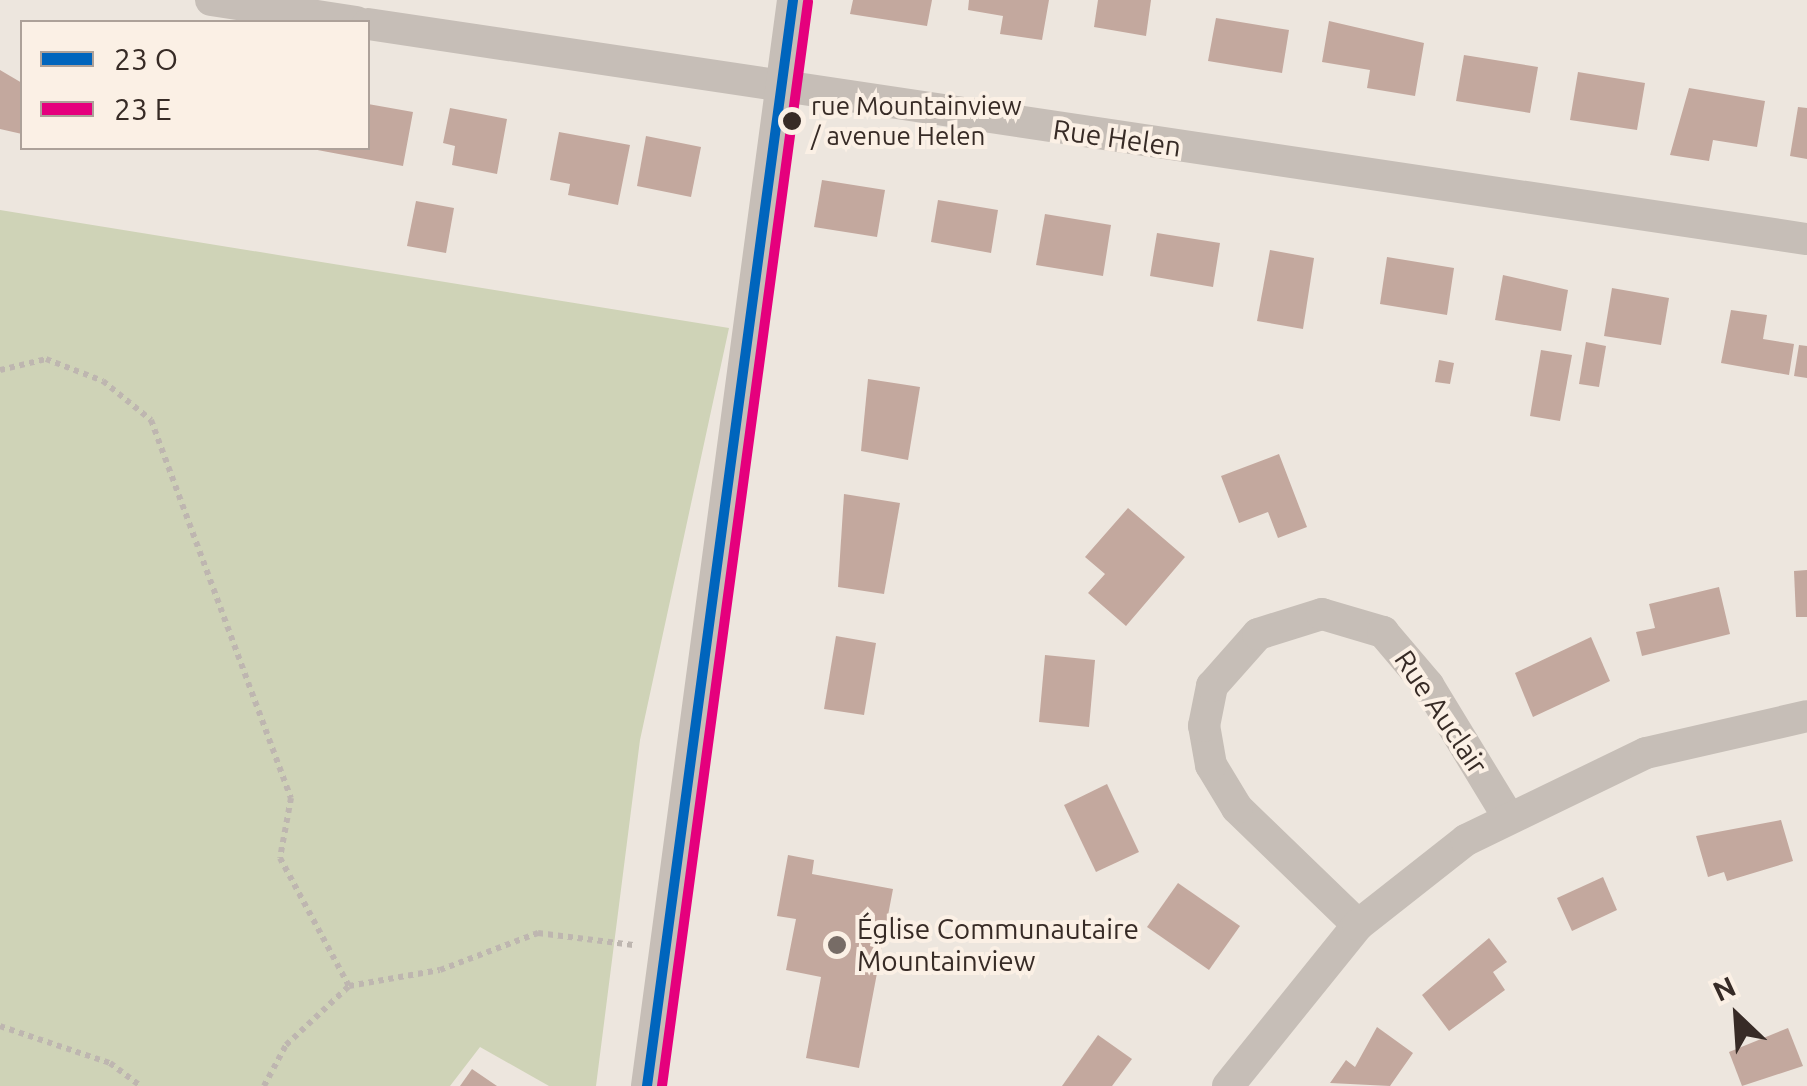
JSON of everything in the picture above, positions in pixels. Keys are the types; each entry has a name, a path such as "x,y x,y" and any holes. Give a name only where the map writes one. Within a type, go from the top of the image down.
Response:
{"street":[{"path":"211,0 343,20"},
{"path":"647,1086 793,0"},
{"name":"Rue Helen","path":"370,24 1807,239"},
{"name":"Rue Auclair","path":"1358,925 1238,808 1211,765 1204,726 1212,686 1258,634 1322,614 1383,632 1428,685 1507,815"},
{"path":"1228,1086 1358,925 1507,815 1684,740 1807,716"}],"path":[{"path":"0,370 46,359 103,381 151,420 292,798 280,858 349,986"},
{"path":"264,1086 286,1044 349,986 440,970 538,933 664,951"},
{"path":"0,1026 110,1063 141,1086"}],"green space":[{"path":"0,210 729,328 640,740 596,1086 549,1086 480,1047 450,1086 0,1086"}],"building":[{"path":"853,0 932,0 927,26 850,14"},
{"path":"969,0 1049,0 1042,40 1000,34 1003,16 968,10"},
{"path":"1098,0 1151,0 1146,36 1094,27"},
{"path":"1216,18 1289,30 1282,73 1208,61"},
{"path":"1329,21 1424,43 1415,96 1367,88 1370,70 1322,62"},
{"path":"1464,55 1538,67 1530,113 1456,101"},
{"path":"0,70 20,82 20,134 0,129"},
{"path":"1578,72 1645,83 1637,130 1570,120"},
{"path":"1689,88 1765,101 1757,147 1713,140 1709,161 1670,155"},
{"path":"370,104 413,112 403,166 317,150 370,150"},
{"path":"1798,107 1807,108 1807,159 1790,156"},
{"path":"450,108 507,119 497,174 452,165 455,146 443,143"},
{"path":"559,132 630,145 618,205 568,195 570,184 550,180"},
{"path":"646,136 701,147 691,197 637,186"},
{"path":"822,180 885,190 877,237 814,227"},
{"path":"938,200 998,210 991,253 931,242"},
{"path":"416,201 454,208 446,253 407,246"},
{"path":"1045,214 1111,225 1103,276 1036,265"},
{"path":"1157,233 1220,243 1213,287 1150,276"},
{"path":"1270,250 1314,258 1303,329 1257,321"},
{"path":"1387,257 1454,268 1447,315 1380,304"},
{"path":"1503,275 1568,290 1561,331 1495,320"},
{"path":"1612,288 1669,298 1661,345 1604,336"},
{"path":"1731,310 1767,315 1763,339 1794,344 1789,375 1721,363"},
{"path":"1586,342 1606,346 1599,387 1579,384"},
{"path":"1799,345 1807,346 1807,378 1794,376"},
{"path":"1541,350 1572,355 1560,421 1530,416"},
{"path":"1439,360 1454,363 1450,384 1435,382"},
{"path":"868,379 920,387 908,460 861,451"},
{"path":"1279,454 1307,527 1278,538 1268,512 1239,523 1221,476"},
{"path":"844,494 900,503 884,594 838,587"},
{"path":"1128,508 1185,557 1126,626 1088,593 1105,574 1085,557"},
{"path":"1807,570 1807,617 1796,617 1794,571"},
{"path":"1719,587 1730,634 1642,656 1636,632 1655,628 1649,604"},
{"path":"836,636 876,643 864,715 824,709"},
{"path":"1591,637 1610,681 1533,717 1515,673"},
{"path":"1045,655 1095,660 1089,727 1039,722"},
{"path":"1107,784 1139,852 1096,872 1064,805"},
{"path":"1781,820 1793,861 1727,881 1724,872 1708,877 1696,836"},
{"name":"Église Communautaire Mountainview","path":"788,855 814,860 812,874 893,889 859,1068 806,1058 821,977 786,970 796,919 777,916"},
{"path":"1603,877 1617,910 1572,931 1557,898"},
{"path":"1178,883 1240,926 1209,970 1147,927"},
{"path":"1489,938 1507,962 1493,972 1505,990 1449,1031 1422,995"},
{"path":"1377,1027 1413,1053 1390,1086 1330,1083 1346,1060 1355,1067"},
{"path":"1788,1028 1803,1066 1742,1086 1729,1052"},
{"path":"1098,1035 1132,1059 1112,1086 1062,1086"},
{"path":"472,1069 497,1086 460,1086"}],"transit line":[{"path":"647,1086 793,0"},
{"path":"662,1086 808,2"}],"place":[{"name":"rue Mountainview / avenue Helen","path":"792,121"},
{"name":"Église Communautaire Mountainview","path":"837,945"}]}
